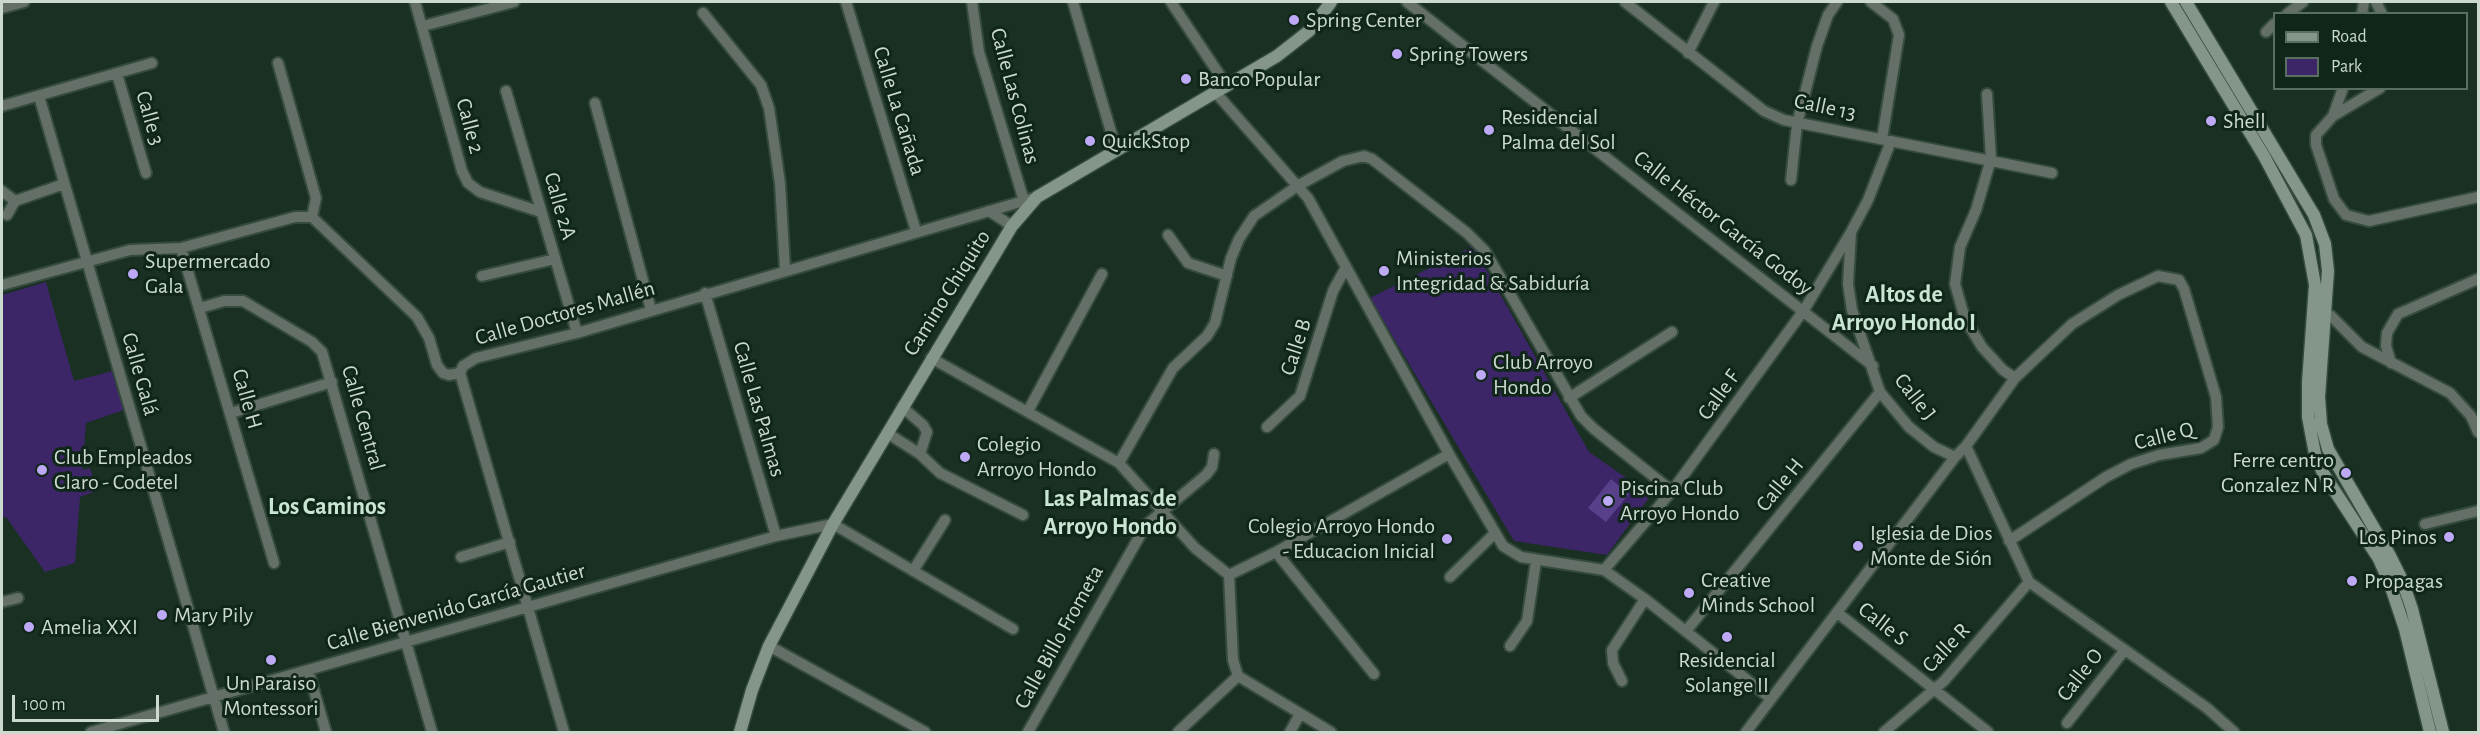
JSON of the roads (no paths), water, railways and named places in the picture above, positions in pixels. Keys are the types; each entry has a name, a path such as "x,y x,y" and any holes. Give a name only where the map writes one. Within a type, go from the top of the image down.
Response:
{"main road":[{"name":"Camino Chiquito","path":"740,732 752,690 769,646 833,524 931,358 1030,199 1277,56 1309,32 1331,2"},
{"path":"2171,2 2264,156 2307,235 2320,312 2319,397 2328,449 2402,580 2412,609 2443,732"},
{"path":"2186,2 2314,215 2325,244 2328,271 2308,393 2308,417 2315,454 2323,473 2379,559 2390,584 2405,629 2430,732"}],"street":[{"path":"2,8 24,2"},
{"name":"Calle 2","path":"415,2 462,171 468,183 480,192 541,212"},
{"path":"423,26 493,4 514,2"},
{"name":"Calle La Cañada","path":"846,2 916,231"},
{"name":"Calle Las Colinas","path":"972,2 979,52 1030,199"},
{"path":"1073,2 1116,149"},
{"path":"1171,2 1221,89 1299,186 1494,534 1503,546 1521,557 1536,561 1604,570 1645,599 1770,698"},
{"name":"Calle Héctor García Godoy","path":"1407,2 1873,366"},
{"name":"Calle 13","path":"1625,2 1764,111 1797,124 1991,159 2052,173"},
{"path":"1688,53 1714,2"},
{"path":"1791,180 1797,124 1817,46 1828,15 1837,2"},
{"name":"Calle J","path":"1871,2 1893,19 1899,35 1886,140 1868,200 1851,232 1848,284 1852,310 1880,392 1909,428 1934,447 1955,458"},
{"path":"2289,12 2303,2"},
{"path":"703,13 761,85 765,97 776,147 785,269"},
{"path":"2,106 152,63"},
{"path":"2,285 86,260 130,250 181,248 295,217 312,217 316,198 278,63"},
{"name":"Calle 3","path":"117,74 146,173"},
{"path":"2333,116 2342,90"},
{"path":"2377,90 2333,116 2316,135 2316,145 2334,199 2346,214 2369,221 2478,197"},
{"name":"Calle 2A","path":"506,91 577,333"},
{"path":"1746,732 1770,698 1839,614 2015,378 2003,370 1982,347 1965,319 1955,284 1960,247 1976,210 1991,159 1987,94"},
{"name":"Calle Galá","path":"39,96 224,732"},
{"path":"595,103 651,310"},
{"path":"1119,463 1173,368 1207,336 1215,322 1239,239 1254,216 1299,186 1343,161 1364,156 1372,159 1467,233 1494,263 1569,398 1594,429 1672,491"},
{"path":"6,215 15,201 64,184"},
{"path":"2,191 15,201"},
{"name":"Calle Doctores Mallén","path":"312,217 417,316 429,338 437,365 443,373 449,375 460,373 463,366 476,358 577,333 785,269 1030,199"},
{"path":"989,211 1012,226"},
{"name":"Calle F","path":"1604,570 1672,491 1804,310 1851,232"},
{"path":"1168,235 1188,263 1227,276"},
{"name":"Calle H","path":"181,248 274,563"},
{"path":"482,276 555,260"},
{"name":"Calle B","path":"1267,427 1300,396 1333,291 1346,269"},
{"path":"1028,411 1102,274"},
{"name":"Calle Q","path":"2009,541 2106,477 2131,464 2159,455 2201,448 2214,440 2218,427 2216,397 2184,289 2175,277 2158,276 2139,283 2072,324 2015,378"},
{"path":"2391,363 2386,346 2387,333 2398,314 2478,279"},
{"name":"Calle Las Palmas","path":"705,293 776,536"},
{"name":"Calle Central","path":"200,308 234,300 251,305 318,346 326,360 432,732"},
{"path":"2320,312 2355,342 2450,393 2471,417 2478,432"},
{"path":"1569,398 1672,332"},
{"path":"931,358 1119,463 1136,479 1161,512 1196,548 1229,575 1233,660 1238,676 1331,732"},
{"path":"460,373 564,732"},
{"path":"231,413 332,382"},
{"name":"Calle H","path":"1686,631 1880,392"},
{"path":"902,407 923,425 927,432 920,454"},
{"path":"886,433 920,454 940,474 1023,515"},
{"path":"1966,446 2029,582 2228,730"},
{"name":"Calle Billo Frometa","path":"1028,732 1139,535 1146,525 1206,475 1212,466 1214,454"},
{"path":"1229,575 1276,552 1449,454"},
{"path":"2425,524 2478,511"},
{"path":"913,571 945,520"},
{"path":"833,524 1013,629"},
{"name":"Calle Bienvenido García Gautier","path":"91,732 130,727 215,696 776,536 833,524"},
{"path":"1450,577 1494,534"},
{"path":"461,557 510,542"},
{"path":"1276,552 1374,674"},
{"path":"1510,646 1527,621 1536,561"},
{"name":"Calle R","path":"1884,732 1935,690 2029,582"},
{"path":"2,602 18,598"},
{"path":"1622,681 1612,663 1612,650 1645,599"},
{"name":"Calle S","path":"1839,614 1988,732"},
{"path":"769,646 926,732"},
{"name":"Calle O","path":"2067,723 2124,651"},
{"path":"308,670 326,732"},
{"path":"1178,732 1238,676"},
{"path":"1290,732 1300,714"}],"place":[{"name":"Spring Center","path":"1294,20"},
{"name":"Spring Towers","path":"1397,54"},
{"name":"Banco Popular","path":"1186,79"},
{"name":"Shell","path":"2211,121"},
{"name":"Residencial Palma del Sol","path":"1489,130"},
{"name":"QuickStop","path":"1090,141"},
{"name":"Ministerios Integridad & Sabiduría","path":"1384,271"},
{"name":"Supermercado Gala","path":"133,274"},
{"name":"Club Arroyo Hondo","path":"1481,375"},
{"name":"Colegio Arroyo Hondo","path":"965,457"},
{"name":"Club Empleados Claro - Codetel","path":"42,470"},
{"name":"Ferre centro Gonzalez N R","path":"2346,473"},
{"name":"Piscina Club Arroyo Hondo","path":"1608,501"},
{"name":"Los Pinos","path":"2449,537"},
{"name":"Colegio Arroyo Hondo - Educacion Inicial","path":"1447,539"},
{"name":"Iglesia de Dios Monte de Sión","path":"1858,546"},
{"name":"Propagas","path":"2352,581"},
{"name":"Creative Minds School","path":"1689,593"},
{"name":"Mary Pily","path":"162,615"},
{"name":"Amelia XXI","path":"29,627"},
{"name":"Residencial Solange II","path":"1727,637"},
{"name":"Un Paraiso Montessori","path":"271,660"}],"district":[{"name":"Altos de Arroyo Hondo I","path":"1904,309"},
{"name":"Los Caminos","path":"327,507"},
{"name":"Las Palmas de Arroyo Hondo","path":"1110,513"}]}
